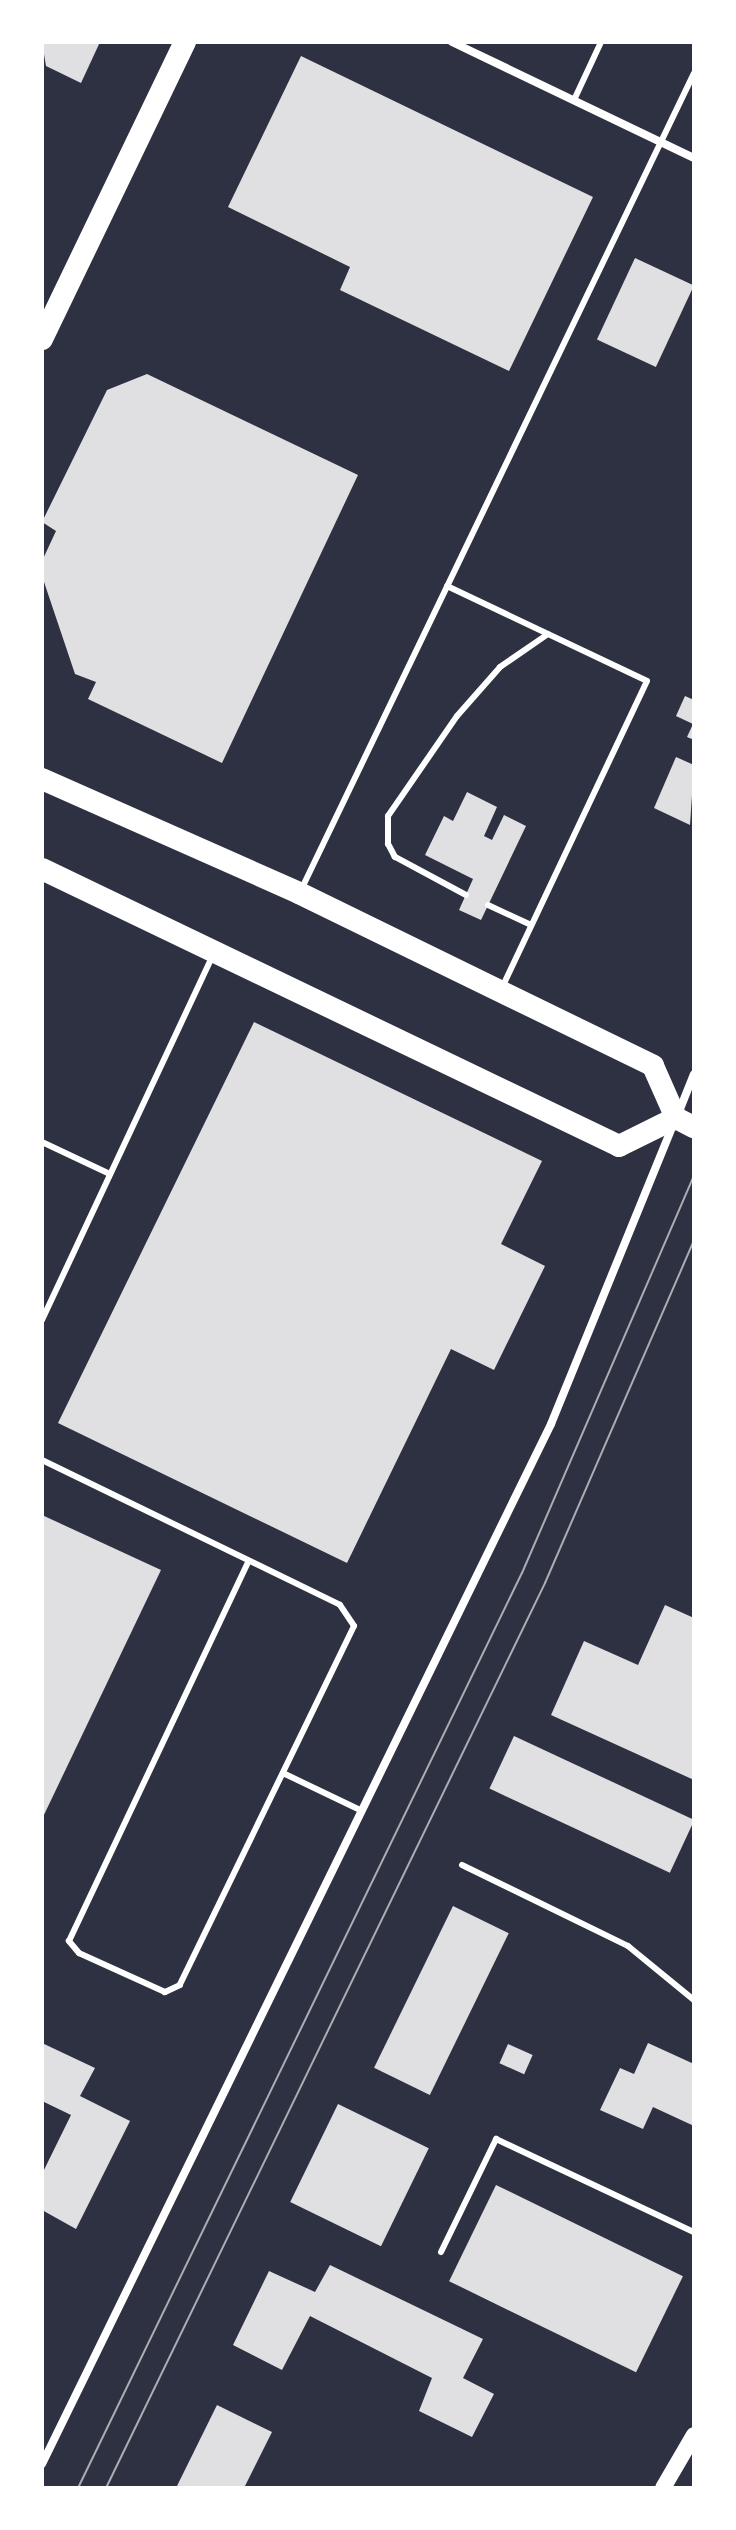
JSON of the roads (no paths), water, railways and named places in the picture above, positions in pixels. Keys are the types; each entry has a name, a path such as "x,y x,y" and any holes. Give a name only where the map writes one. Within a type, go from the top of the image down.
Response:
{"highway":[{"path":"42,339 185,42"},
{"path":"42,779 299,893 653,1066 685,1122 619,1146 42,869"}],"main road":[{"path":"663,2488 694,2435"}],"street":[{"path":"452,42 694,158"},
{"path":"42,2464 358,1809 551,1424 685,1122 694,1074"}],"lane":[{"path":"574,100 601,42"},
{"path":"299,893 694,73"},
{"path":"447,586 647,681 501,991"},
{"path":"466,895 395,857 388,844 388,816 457,716 500,667 548,634"},
{"path":"488,905 531,925"},
{"path":"42,1320 214,952"},
{"path":"42,1142 110,1174"},
{"path":"42,1460 340,1605 354,1626 285,1774 180,1985 165,1992 79,1953 69,1941 249,1561"},
{"path":"285,1774 358,1809"},
{"path":"462,1865 628,1946 694,2000"},
{"path":"441,2252 496,2139 694,2232"}],"tram line":[{"path":"78,2488 522,1573 694,1175"},
{"path":"106,2488 545,1583 694,1241"}]}
